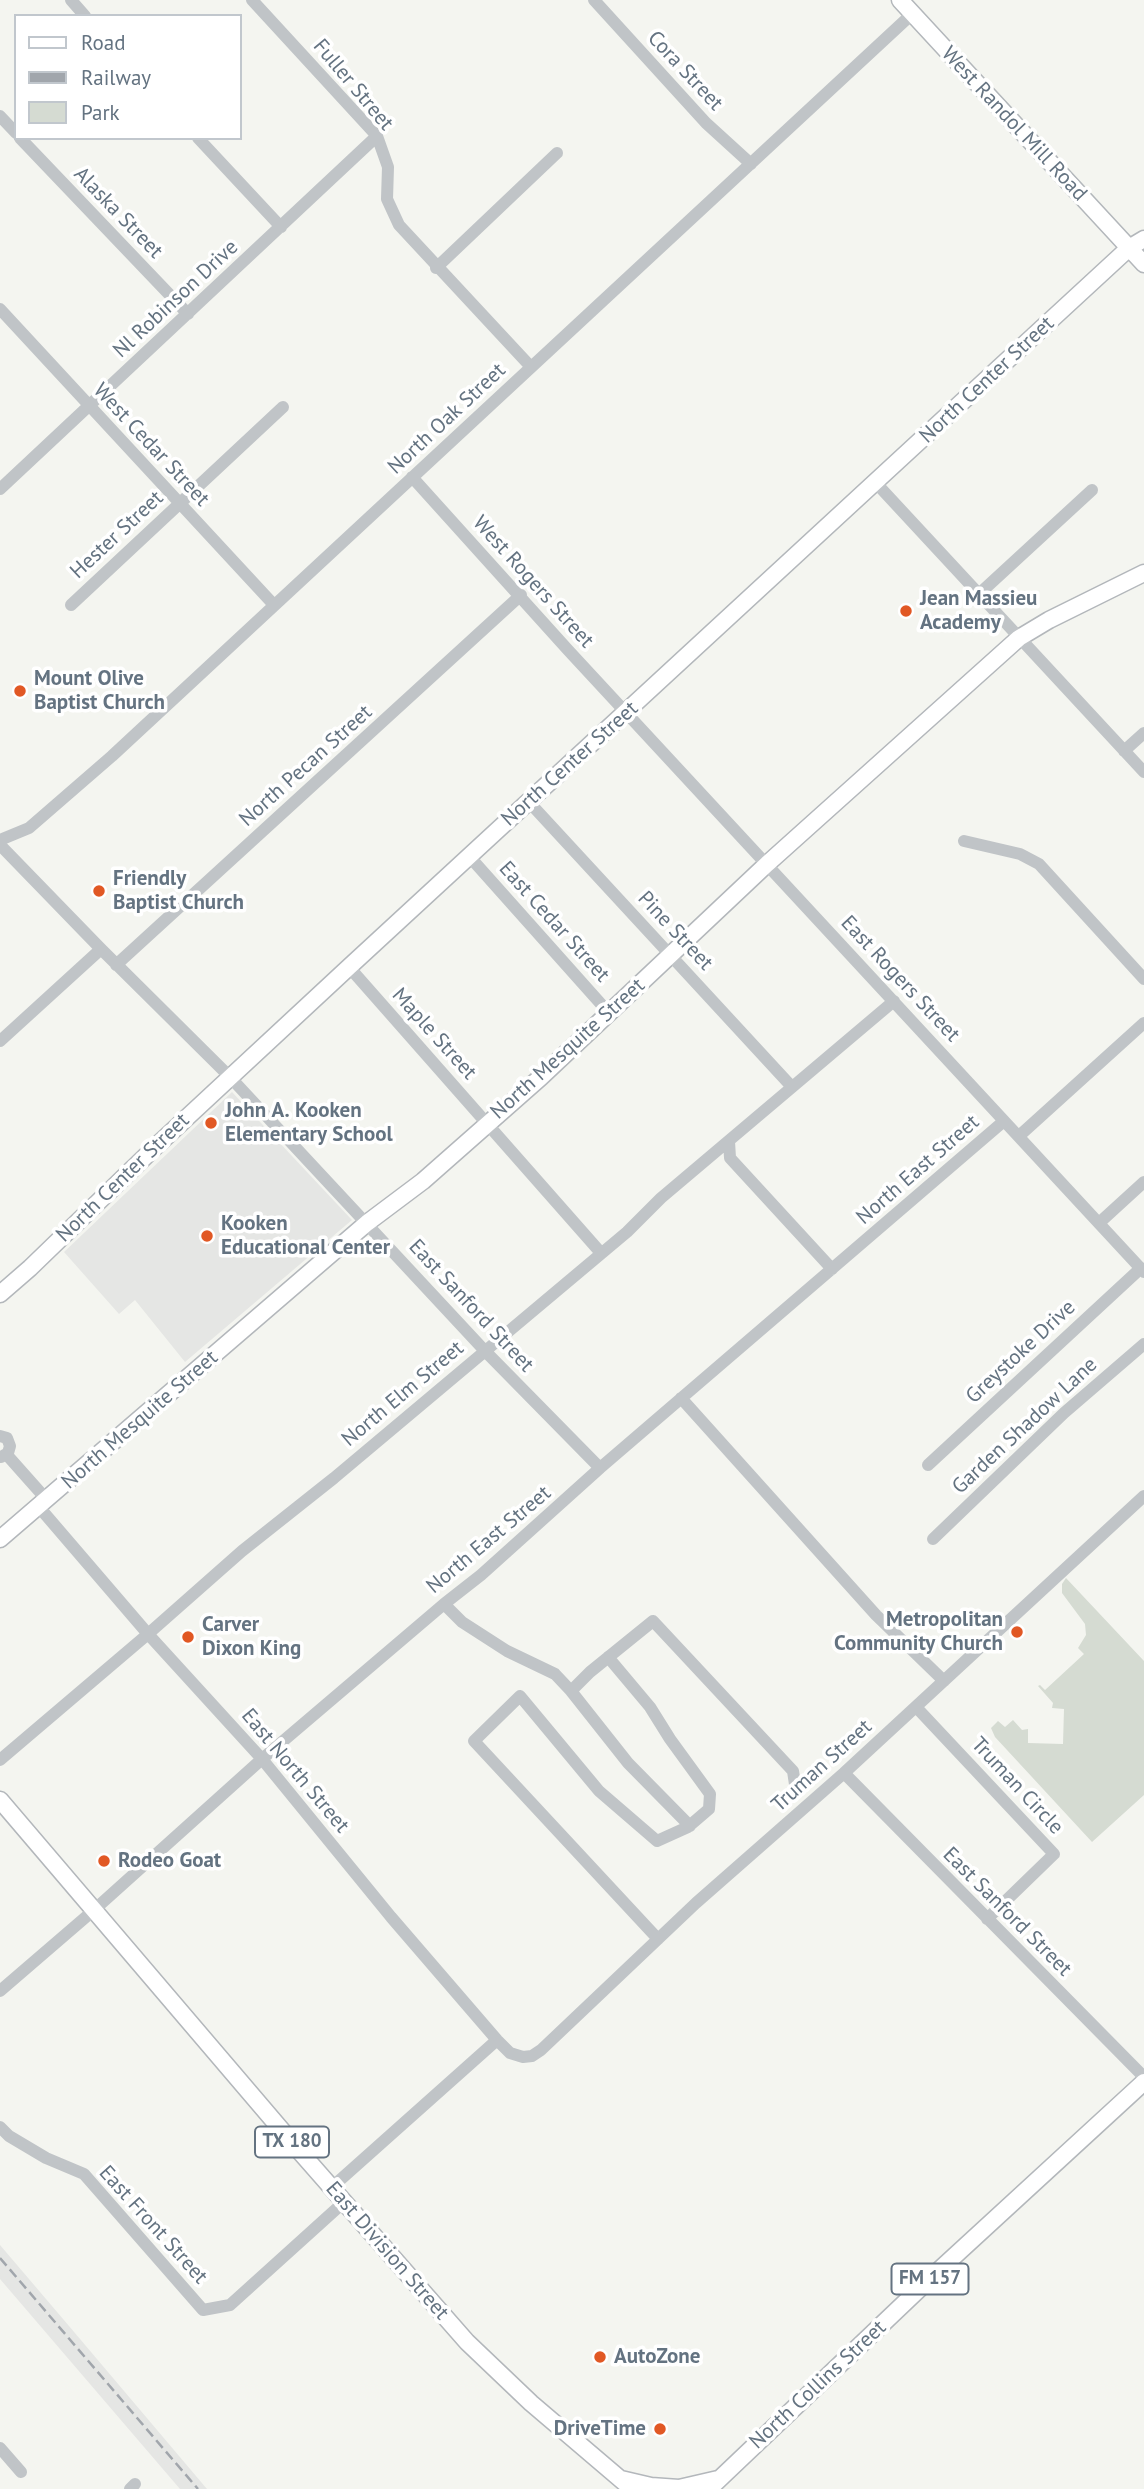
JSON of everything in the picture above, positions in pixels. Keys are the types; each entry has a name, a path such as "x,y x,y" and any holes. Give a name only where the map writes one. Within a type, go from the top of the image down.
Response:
{"main road":[{"name":"West Randol Mill Road","path":"900,0 1144,264"},
{"name":"North Center Street","path":"0,1294 469,856 1129,248 1144,239"},
{"name":"North Mesquite Street","path":"0,1539 367,1223 423,1181 541,1077 767,864 1019,638 1049,620 1144,573"},
{"name":"East Division Street","path":"0,1800 331,2188 467,2342 541,2413 621,2484 632,2489"},
{"name":"North Collins Street","path":"714,2486 936,2273 1144,2082"},
{"path":"621,2484 679,2488 714,2486"}],"street":[{"path":"71,0 83,14"},
{"name":"Fuller Street","path":"252,0 377,136 388,167 387,199 399,225 436,268 531,367"},
{"name":"Cora Street","path":"594,0 706,123 751,164"},
{"name":"North Oak Street","path":"0,843 29,828 112,757 912,14"},
{"path":"0,116 14,131"},
{"name":"Nl Robinson Drive","path":"0,489 377,136"},
{"name":"Alaska Street","path":"22,140 188,314"},
{"path":"200,140 281,227"},
{"path":"436,268 557,153"},
{"name":"West Cedar Street","path":"0,309 274,605"},
{"name":"Hester Street","path":"71,605 282,407"},
{"name":"West Rogers Street","path":"412,477 627,712"},
{"path":"876,483 1144,772"},
{"path":"979,594 1092,490"},
{"name":"North Pecan Street","path":"116,965 521,596"},
{"name":"East Rogers Street","path":"627,712 1142,1270"},
{"path":"1124,751 1144,733"},
{"name":"Pine Street","path":"529,802 792,1087"},
{"path":"964,841 1020,854 1039,864 1144,979"},
{"name":"East Sanford Street","path":"0,843 116,965 230,1077 485,1351 600,1468"},
{"name":"East Cedar Street","path":"469,856 609,1013"},
{"path":"0,1041 101,949"},
{"name":"Maple Street","path":"349,967 601,1253"},
{"name":"North Elm Street","path":"0,1760 242,1550 334,1478 485,1351 601,1253 660,1198 894,1001"},
{"path":"1019,1136 1144,1023"},
{"name":"North East Street","path":"0,1991 262,1759 481,1575 600,1468 1004,1121"},
{"path":"729,1141 730,1158 832,1269"},
{"path":"1099,1223 1144,1182"},
{"name":"Greystoke Drive","path":"928,1465 1142,1270"},
{"name":"Garden Shadow Lane","path":"933,1539 1064,1413 1144,1344"},
{"path":"681,1398 876,1615 944,1681"},
{"path":"0,1436 9,1442 10,1449 3,1456"},
{"name":"East North Street","path":"3,1456 148,1634 262,1759 391,1917 510,2053 523,2057"},
{"name":"Truman Street","path":"523,2057 532,2056 541,2050 658,1939 1143,1500"},
{"path":"444,1604 462,1622 507,1651 555,1674 628,1763 690,1826"},
{"path":"571,1691 653,1621 793,1771 796,1791"},
{"path":"608,1657 650,1707 710,1794 709,1809 690,1826 657,1841 599,1791 520,1696 474,1741 658,1939"},
{"name":"Truman Circle","path":"916,1707 1054,1854 987,1919"},
{"name":"East Sanford Street","path":"844,1773 1144,2077"},
{"path":"331,2188 498,2040"},
{"name":"East Front Street","path":"0,2127 9,2136 46,2158 84,2174 203,2310 230,2305 344,2202"},
{"path":"0,2448 21,2472"}],"shaded area":[{"name":"Kooken Educational Center","path":"232,1092 352,1220 185,1362 135,1300 119,1314 64,1252"},
{"path":"0,2245 207,2489 180,2489 0,2279"}],"green space":[{"path":"1066,1578 1144,1661 1144,1795 1092,1842 995,1737 991,1728 998,1721 1005,1727 1013,1720 1022,1730 1028,1729 1028,1743 1063,1744 1064,1709 1052,1708 1053,1703 1038,1686 1045,1690 1084,1654 1078,1648 1086,1635 1085,1624 1062,1593 1062,1584"}],"railway":[{"path":"0,2258 198,2489"}],"place":[{"name":"Jean Massieu Academy","path":"906,611"},
{"name":"Mount Olive Baptist Church","path":"20,691"},
{"name":"Friendly Baptist Church","path":"99,891"},
{"name":"John A. Kooken Elementary School","path":"211,1123"},
{"name":"Kooken Educational Center","path":"207,1236"},
{"name":"Metropolitan Community Church","path":"1017,1632"},
{"name":"Carver Dixon King","path":"188,1637"},
{"name":"Rodeo Goat","path":"104,1861"},
{"name":"AutoZone","path":"600,2357"},
{"name":"DriveTime","path":"660,2429"}]}
